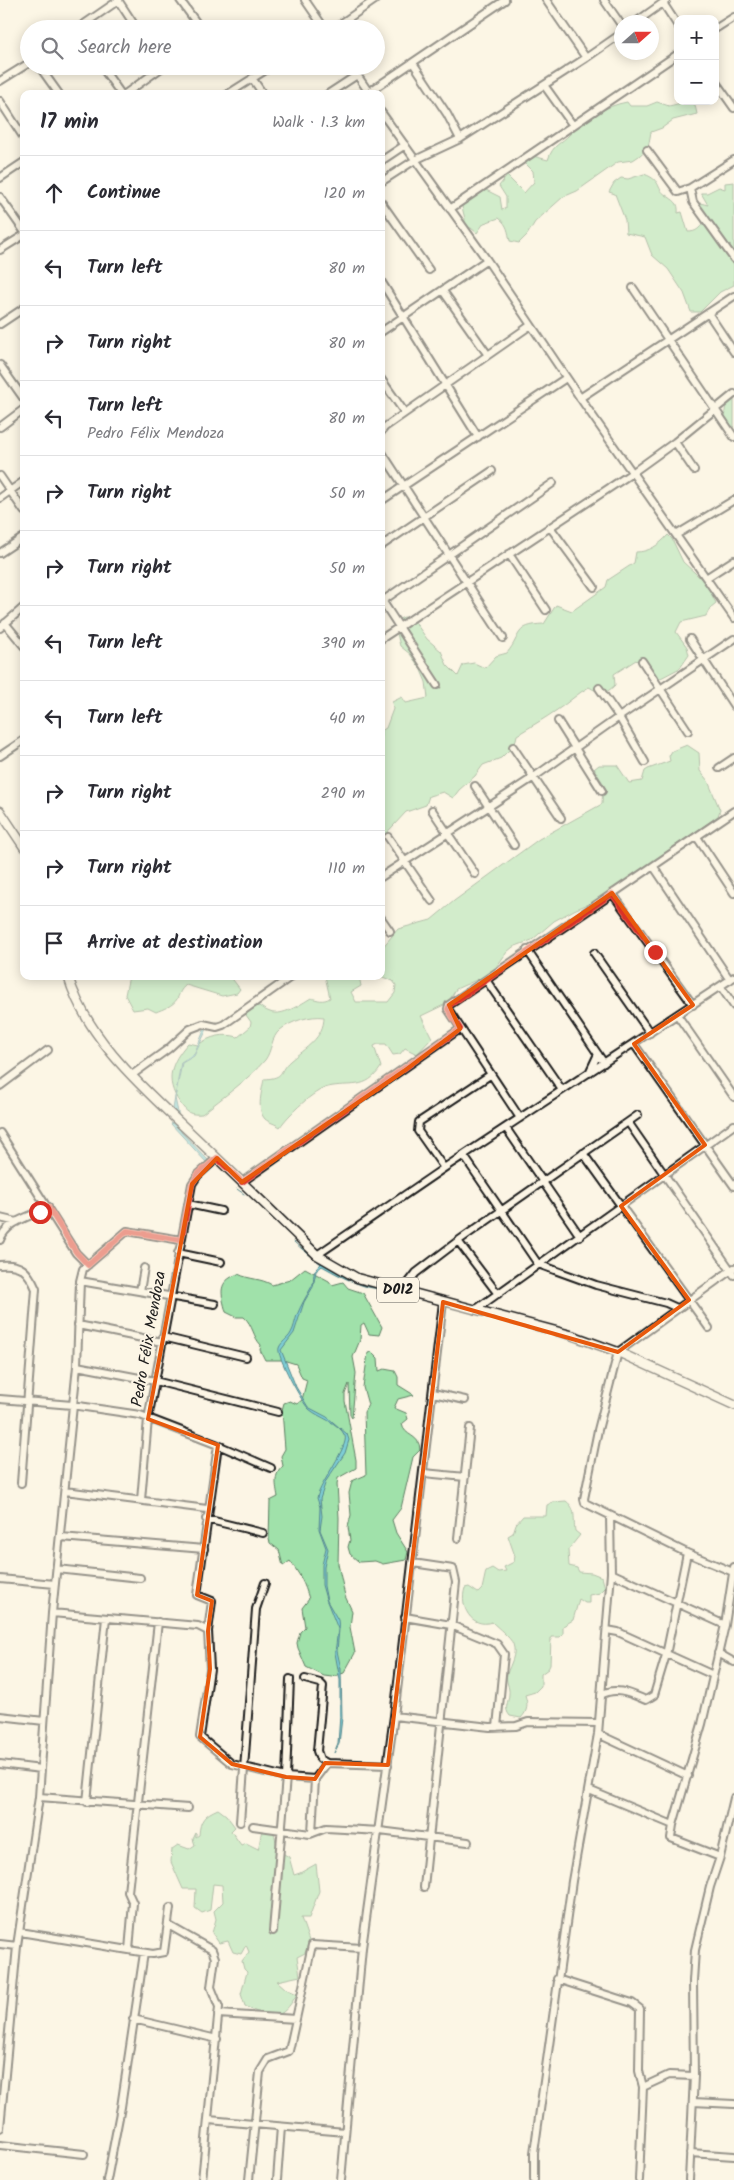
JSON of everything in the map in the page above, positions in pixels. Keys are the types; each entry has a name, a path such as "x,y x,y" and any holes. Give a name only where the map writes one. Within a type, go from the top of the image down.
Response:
{"main road":[{"path":"0,810 20,838"},
{"name":"D012","path":"70,980 83,1011 97,1033 132,1075 318,1255 357,1278 571,1335 618,1352 734,1405"}],"street":[{"path":"90,20 119,0 131,20"},
{"path":"180,0 194,20"},
{"path":"305,0 317,20"},
{"path":"346,20 375,0"},
{"path":"374,90 506,0"},
{"path":"546,0 586,58"},
{"path":"604,0 614,15"},
{"path":"646,15 665,2 674,19"},
{"path":"719,27 733,20"},
{"path":"385,179 415,160 460,138 586,58 614,38"},
{"path":"450,209 572,124 674,57"},
{"path":"413,63 447,114 460,138"},
{"path":"0,82 20,69"},
{"path":"45,75 55,90"},
{"path":"107,75 118,90"},
{"path":"131,90 151,75"},
{"path":"234,90 257,75"},
{"path":"334,90 357,75 368,90"},
{"path":"252,78 260,90"},
{"path":"544,85 572,124"},
{"path":"719,87 734,108"},
{"path":"0,101 20,132"},
{"path":"385,117 487,260 566,378 734,618"},
{"path":"385,158 406,145"},
{"path":"647,150 676,191 680,192 690,188 734,160"},
{"path":"0,178 20,165"},
{"path":"690,188 693,202 734,259"},
{"path":"0,197 20,227"},
{"path":"385,208 429,270"},
{"path":"0,250 20,236"},
{"path":"385,329 487,260"},
{"path":"385,287 478,438"},
{"path":"633,288 734,437"},
{"path":"443,290 488,355"},
{"path":"580,398 734,296"},
{"path":"0,324 20,313"},
{"path":"708,313 734,352"},
{"path":"385,427 530,325"},
{"path":"0,366 20,394"},
{"path":"385,498 566,378"},
{"path":"385,385 405,413"},
{"path":"385,636 632,473 675,442 734,394"},
{"path":"0,426 20,412"},
{"path":"675,442 694,470"},
{"path":"385,458 503,638"},
{"path":"385,543 492,471"},
{"path":"0,476 20,505"},
{"path":"385,598 553,483"},
{"path":"0,498 20,484"},
{"path":"676,535 734,500"},
{"path":"550,527 594,587"},
{"path":"0,553 20,540"},
{"path":"509,554 546,610"},
{"path":"706,578 734,560"},
{"path":"385,605 436,685"},
{"path":"20,610 2,626 20,642"},
{"path":"690,639 734,706"},
{"path":"385,874 534,777 734,639"},
{"path":"642,661 688,731"},
{"path":"599,688 619,717 645,762"},
{"path":"558,721 602,791"},
{"path":"0,756 20,743"},
{"path":"513,747 562,818"},
{"path":"719,768 734,758"},
{"path":"475,786 514,845"},
{"path":"432,810 475,874"},
{"path":"520,1118 460,1029 448,1007 527,950 697,837 734,810"},
{"path":"697,837 734,893"},
{"path":"388,838 432,901"},
{"path":"318,1255 444,1168 732,979 654,866"},
{"path":"612,894 693,1006"},
{"path":"385,924 390,931"},
{"path":"527,950 604,1063"},
{"path":"594,953 650,1033"},
{"path":"132,1075 168,1049 190,1030 203,1024 217,1027 224,1025 286,980"},
{"path":"486,980 562,1090"},
{"path":"721,986 734,1006"},
{"path":"678,1016 734,1097"},
{"path":"242,1182 460,1029"},
{"path":"634,1044 734,1186"},
{"path":"0,1086 48,1050"},
{"path":"588,1074 598,1054"},
{"path":"444,1168 418,1131 419,1122 490,1075"},
{"path":"402,1291 416,1273 458,1241 638,1115"},
{"path":"628,1122 733,1271 677,1308 618,1352 598,1430 584,1499 585,1503 610,1516 688,1553 734,1569 725,1625 702,1724 673,1824 672,1838 720,1856"},
{"path":"475,1310 734,1125"},
{"path":"506,1128 580,1236"},
{"path":"0,1133 76,1252 88,1265"},
{"path":"583,1153 709,1328"},
{"path":"464,1156 538,1264 596,1285 670,1304 677,1308"},
{"name":"Pedro Félix Mendoza","path":"141,1500 148,1419 192,1184 198,1174 217,1158"},
{"path":"188,1204 221,1211"},
{"path":"0,1240 8,1228 48,1207"},
{"path":"0,1218 17,1222"},
{"path":"0,2128 17,1946 39,1797 52,1613 61,1537 76,1366 80,1281 83,1269 127,1231 181,1240"},
{"path":"458,1241 498,1294"},
{"path":"178,1253 221,1262"},
{"path":"0,1265 12,1264 19,1266 25,1271 36,1289 21,1484"},
{"path":"140,1291 144,1268"},
{"path":"80,1281 216,1304"},
{"path":"341,2180 362,1948 380,1831 443,1302"},
{"path":"78,1324 246,1357"},
{"path":"76,1366 155,1381 278,1412"},
{"path":"433,1394 465,1400"},
{"path":"0,1399 72,1405 140,1416 218,1444 271,1468"},
{"path":"458,1538 470,1428"},
{"path":"218,1444 207,1509 204,1549 197,1595 212,1601 208,1631 210,1669 200,1737 232,1764 286,1777 315,1779"},
{"path":"424,1473 465,1477"},
{"path":"65,1491 207,1509"},
{"path":"534,2180 534,2153 557,1979 598,1734 611,1573 610,1516"},
{"path":"206,1519 264,1533"},
{"path":"61,1537 204,1549"},
{"path":"601,1695 611,1690 619,1690 646,1700 652,1697 656,1691 666,1655 688,1553"},
{"path":"412,1563 454,1570 456,1582 424,1887"},
{"path":"57,1569 140,1578"},
{"path":"611,1573 725,1625"},
{"path":"0,1579 55,1584"},
{"path":"240,1822 256,1609 265,1583"},
{"path":"52,1613 198,1626 208,1631"},
{"path":"406,1617 451,1625 497,1644 503,1651 497,1727"},
{"path":"87,1802 106,1618"},
{"path":"129,1950 133,1903 128,1892 158,1622"},
{"path":"607,1630 618,1632 712,1675"},
{"path":"718,1653 734,1662"},
{"path":"272,1931 286,1777 290,1679"},
{"path":"305,1679 323,1686 317,1751 320,1759 327,1763 388,1765"},
{"path":"0,1716 44,1721"},
{"path":"394,1716 497,1727 516,1726 528,1722 598,1723"},
{"path":"598,1734 688,1776"},
{"path":"312,1833 315,1779 327,1763"},
{"path":"0,1764 41,1769"},
{"path":"588,1790 673,1824"},
{"path":"39,1797 137,1806 188,1808"},
{"path":"689,2180 694,2076 693,1981 695,1950 734,1798"},
{"path":"253,1826 312,1833 326,1828 380,1831 468,1842"},
{"path":"20,1932 153,1954 164,1952 170,1908"},
{"path":"168,1925 212,1950 215,1958 211,1987 219,2007 202,2180"},
{"path":"0,1944 17,1946"},
{"path":"250,2180 260,2072 268,2059 289,2051 312,1945 362,1948"},
{"path":"107,2180 121,2107 144,1953"},
{"path":"557,1979 638,2007 639,2071 643,2087 639,2180"},
{"path":"218,2014 296,2019"},
{"path":"133,2019 217,2039"},
{"path":"643,2087 669,2075 694,2076"},
{"path":"692,2102 734,2104"},
{"path":"209,2120 345,2132"},
{"path":"277,2180 281,2127"},
{"path":"0,2145 84,2154"},
{"path":"690,2153 734,2156"}],"highlighted area":[{"path":"612,893 693,1005 634,1044 705,1145 621,1206 689,1300 618,1352 443,1302 388,1765 325,1763 315,1779 286,1777 232,1764 200,1737 210,1669 208,1631 212,1601 197,1595 218,1445 148,1419 192,1184 217,1158 242,1182 404,1071 460,1029 449,1005"}],"green space":[{"path":"627,102 630,106 647,106 657,102 669,106 695,105 697,114 673,120 662,128 651,132 648,148 639,156 633,160 618,162 577,191 563,197 535,222 527,235 519,243 510,241 506,226 499,218 484,223 477,233 471,228 464,227 465,219 462,207 465,200 469,200 486,190 500,197 502,210 506,208 506,197 499,186 507,176 524,193 534,182 533,171 526,164 526,158 533,156 548,160 552,151 558,145 596,114 611,106"},
{"path":"644,174 654,179 661,190 675,202 678,206 678,213 682,212 688,232 697,230 704,222 697,208 700,203 708,205 701,193 707,193 719,187 725,189 725,183 734,182 734,285 720,292 700,312 691,312 684,293 668,269 652,255 645,237 626,233 625,220 615,194 609,192 614,183 621,178 628,179"},
{"path":"734,398 734,427 725,423 725,409 730,400"},
{"path":"668,535 672,539 683,562 706,583 716,603 710,608 706,616 681,622 676,632 687,647 689,655 680,668 657,680 636,660 614,674 615,685 608,691 600,692 589,687 585,689 517,735 514,748 501,758 483,765 453,798 443,792 429,796 426,805 406,812 385,835 385,729 393,709 392,702 402,697 406,703 428,698 426,682 420,668 410,654 400,646 394,621 404,617 412,618 427,639 441,651 447,665 458,676 463,665 474,663 485,668 496,656 507,653 523,629 528,626 544,624 556,605 572,611 606,587 608,580 634,563 636,552 645,551 661,542"},
{"path":"687,745 699,753 700,771 708,781 720,810 718,816 625,881 600,902 588,904 574,910 554,921 532,940 513,947 507,952 492,973 456,989 448,1003 421,1016 432,1038 417,1054 405,1048 400,1054 393,1055 386,1044 374,1046 381,1067 375,1075 363,1083 322,1089 302,1104 280,1127 266,1120 262,1115 260,1100 264,1079 279,1076 286,1065 317,1037 321,1031 324,1017 307,1018 295,1021 280,1030 275,1036 265,1060 243,1081 202,1114 189,1113 180,1103 172,1087 171,1079 177,1057 188,1043 198,1045 212,1037 222,1035 238,1037 250,1027 251,1022 246,1015 245,1007 257,1005 270,1012 280,1013 311,998 323,1000 330,998 326,980 360,980 361,986 351,992 356,1002 388,1002 395,993 396,985 393,981 385,978 385,944 398,929 431,920 539,839 602,804 603,783 594,769 599,765 617,765 629,783 642,781 645,771 670,761 669,756 672,751"},
{"path":"128,980 233,980 240,989 237,993 222,996 186,985 175,1001 156,1012 148,1008 133,1010 125,995"},
{"path":"305,1268 329,1281 332,1285 343,1282 348,1288 363,1293 382,1327 379,1335 369,1334 364,1323 361,1325 360,1340 353,1357 356,1373 352,1418 350,1415 349,1384 345,1394 356,1468 338,1478 338,1564 345,1596 352,1611 350,1627 355,1653 344,1673 332,1677 324,1676 306,1667 297,1643 300,1632 305,1627 302,1608 309,1599 304,1584 296,1570 290,1561 283,1566 279,1550 270,1543 269,1538 270,1501 278,1497 276,1477 283,1466 281,1456 285,1449 282,1410 284,1403 290,1401 297,1404 302,1400 307,1380 302,1378 296,1364 283,1360 265,1360 260,1350 261,1345 244,1317 236,1317 226,1312 222,1294 222,1289 227,1281 238,1274 272,1285 290,1280"},
{"path":"372,1352 378,1358 379,1371 384,1369 395,1371 398,1377 398,1385 414,1395 398,1399 394,1408 406,1413 408,1419 402,1424 403,1428 415,1438 420,1450 413,1457 401,1508 392,1520 396,1533 408,1552 406,1560 383,1564 375,1561 359,1562 350,1554 348,1547 350,1540 348,1527 351,1515 349,1493 352,1481 366,1475 364,1412 368,1405 363,1387 368,1353"},
{"path":"566,1501 572,1507 575,1531 580,1535 568,1550 569,1566 577,1568 579,1572 592,1573 602,1577 605,1588 600,1593 589,1595 589,1603 579,1599 573,1620 563,1626 563,1634 560,1637 551,1637 550,1665 541,1674 541,1686 535,1692 525,1695 527,1707 521,1718 510,1716 507,1708 509,1691 507,1674 514,1656 513,1644 492,1622 478,1622 468,1614 464,1602 465,1588 469,1587 478,1593 482,1589 486,1571 492,1568 498,1572 506,1571 504,1567 514,1562 515,1556 508,1536 513,1533 516,1524 523,1516 546,1516 547,1505 553,1502"},
{"path":"218,1809 226,1815 235,1827 231,1831 241,1845 246,1843 258,1849 264,1825 270,1824 277,1846 289,1857 294,1875 316,1864 319,1891 309,1918 301,1918 309,1941 305,1953 297,1957 300,1976 277,1981 286,1989 297,1994 286,2010 275,2016 262,2014 245,2006 241,1994 247,1972 242,1961 249,1952 246,1945 241,1954 233,1952 228,1941 219,1943 212,1933 216,1919 214,1911 223,1902 222,1885 213,1884 210,1910 202,1913 195,1908 196,1889 183,1889 171,1862 172,1849 178,1845 189,1849 195,1845 193,1839 196,1833 196,1837 199,1835 200,1825 209,1813"}],"water":[{"path":"206,1026 208,1027 194,1056 182,1063 175,1098 179,1117 173,1109 181,1062 194,1054"},
{"path":"173,1122 208,1160 206,1162 171,1124"},
{"path":"301,1248 320,1262 339,1272 358,1281 381,1288 368,1287 322,1266 316,1271 313,1287 304,1302 294,1333 281,1350 296,1387 308,1407 327,1417 347,1434 349,1440 345,1453 326,1481 320,1499 322,1516 320,1530 328,1549 324,1567 324,1586 327,1601 338,1620 339,1629 337,1651 341,1669 342,1718 339,1744 334,1753 338,1743 340,1715 340,1680 335,1653 338,1629 326,1599 322,1585 322,1565 326,1548 319,1529 320,1507 317,1498 323,1483 343,1448 345,1436 338,1427 309,1409 290,1379 279,1352 280,1346 292,1331 299,1311 313,1285 314,1273 321,1264"}],"waterway":[{"path":"237,1189 244,1194"},
{"path":"294,1242 302,1249"}],"route":[{"path":"40,1212 48,1207 76,1252 88,1265 127,1231 181,1240 192,1184 198,1174 217,1158 242,1182 460,1029 448,1009 450,1005 527,950 612,894 655,952"}]}
